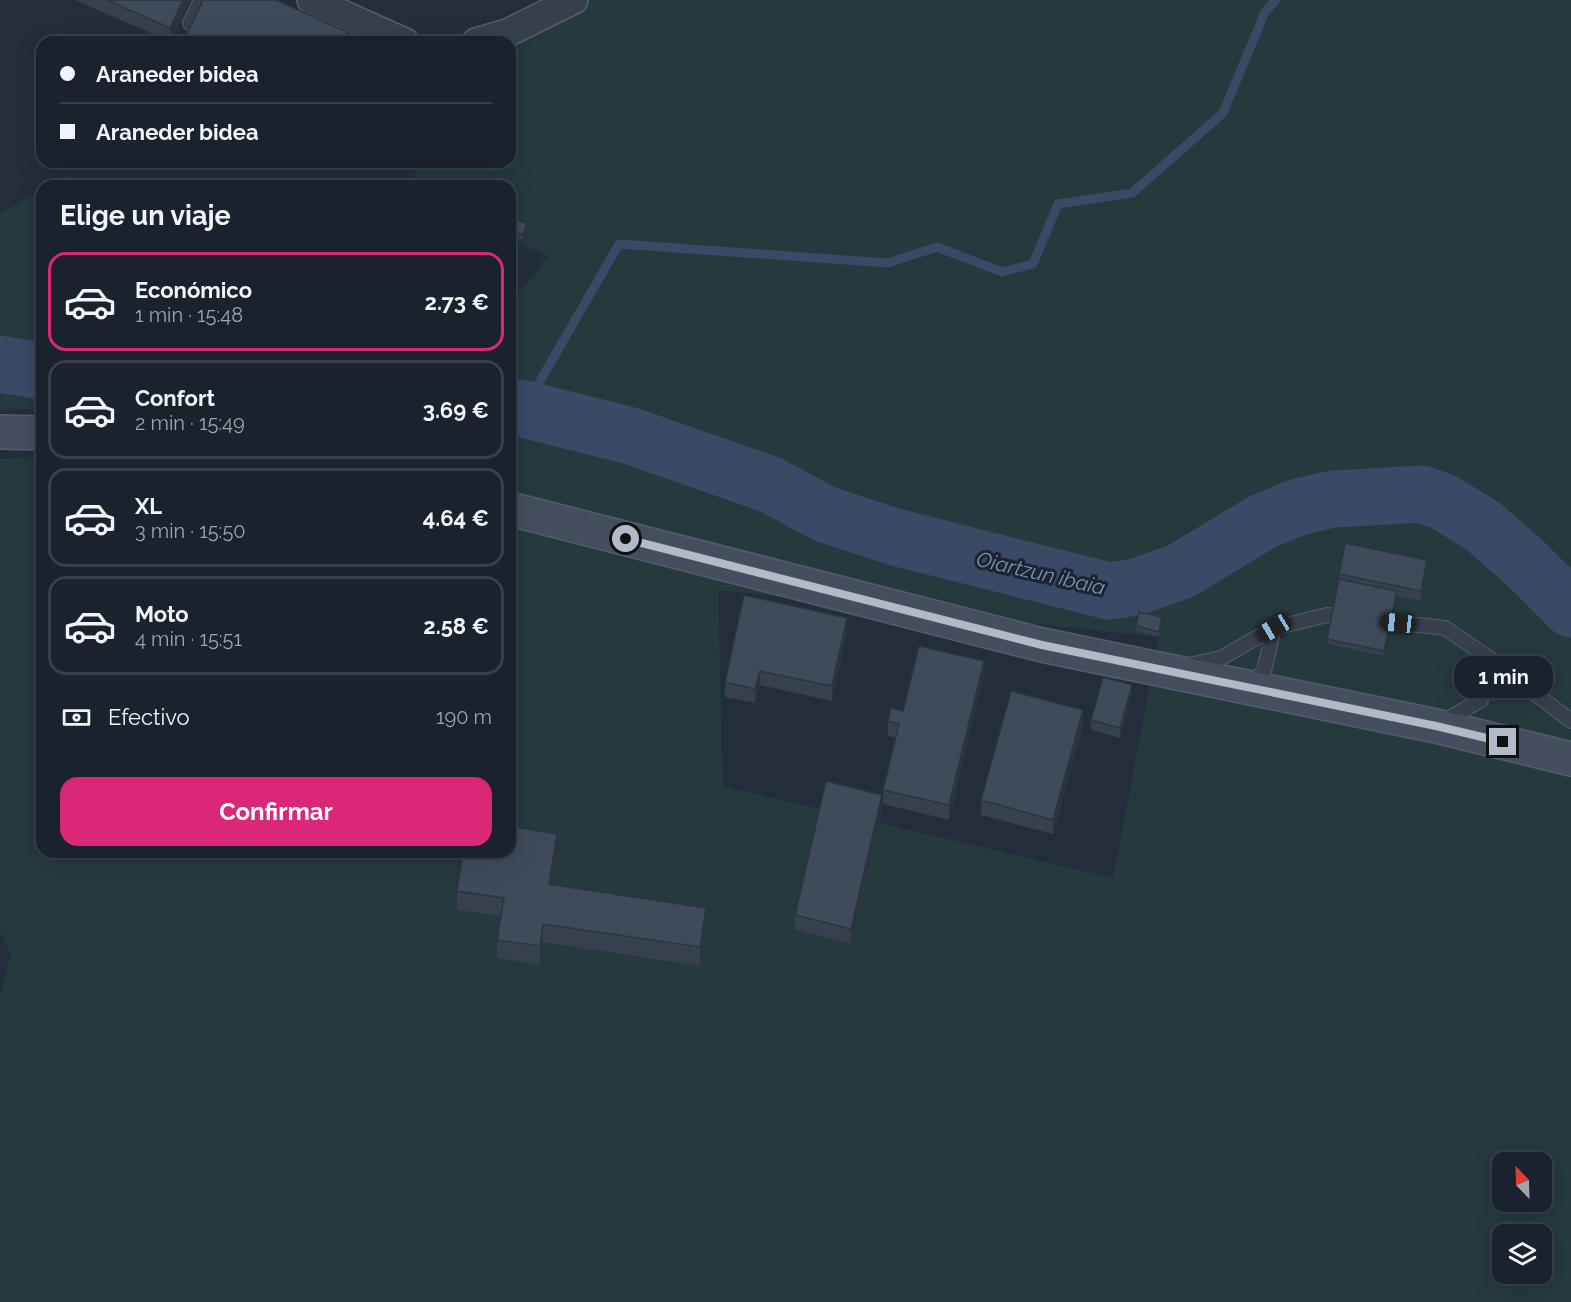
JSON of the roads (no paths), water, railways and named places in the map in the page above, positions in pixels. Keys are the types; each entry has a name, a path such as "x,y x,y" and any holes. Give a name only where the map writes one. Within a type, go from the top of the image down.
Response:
{"street":[{"path":"311,0 392,36"},
{"path":"497,36 573,0"},
{"path":"0,432 36,433"},
{"path":"516,511 1042,645 1436,726 1571,759"}],"lane":[{"path":"190,22 201,0"},
{"path":"1164,670 1221,658 1274,628 1327,615 1445,628 1486,656 1571,721"},
{"path":"1246,687 1264,671 1274,628"},
{"path":"1436,726 1481,700 1486,656"}],"waterway":[{"path":"524,409 619,244 888,263 937,247 1002,272 1033,264 1058,204 1132,193 1223,113 1265,12 1276,0"},
{"name":"Oiartzun ibaia","path":"0,364 36,370"},
{"name":"Oiartzun ibaia","path":"516,408 631,436 771,485 825,514 895,537 1109,591 1136,587 1181,571 1262,522 1298,507 1333,499 1422,494 1444,502 1484,527 1525,563 1571,609"}]}
